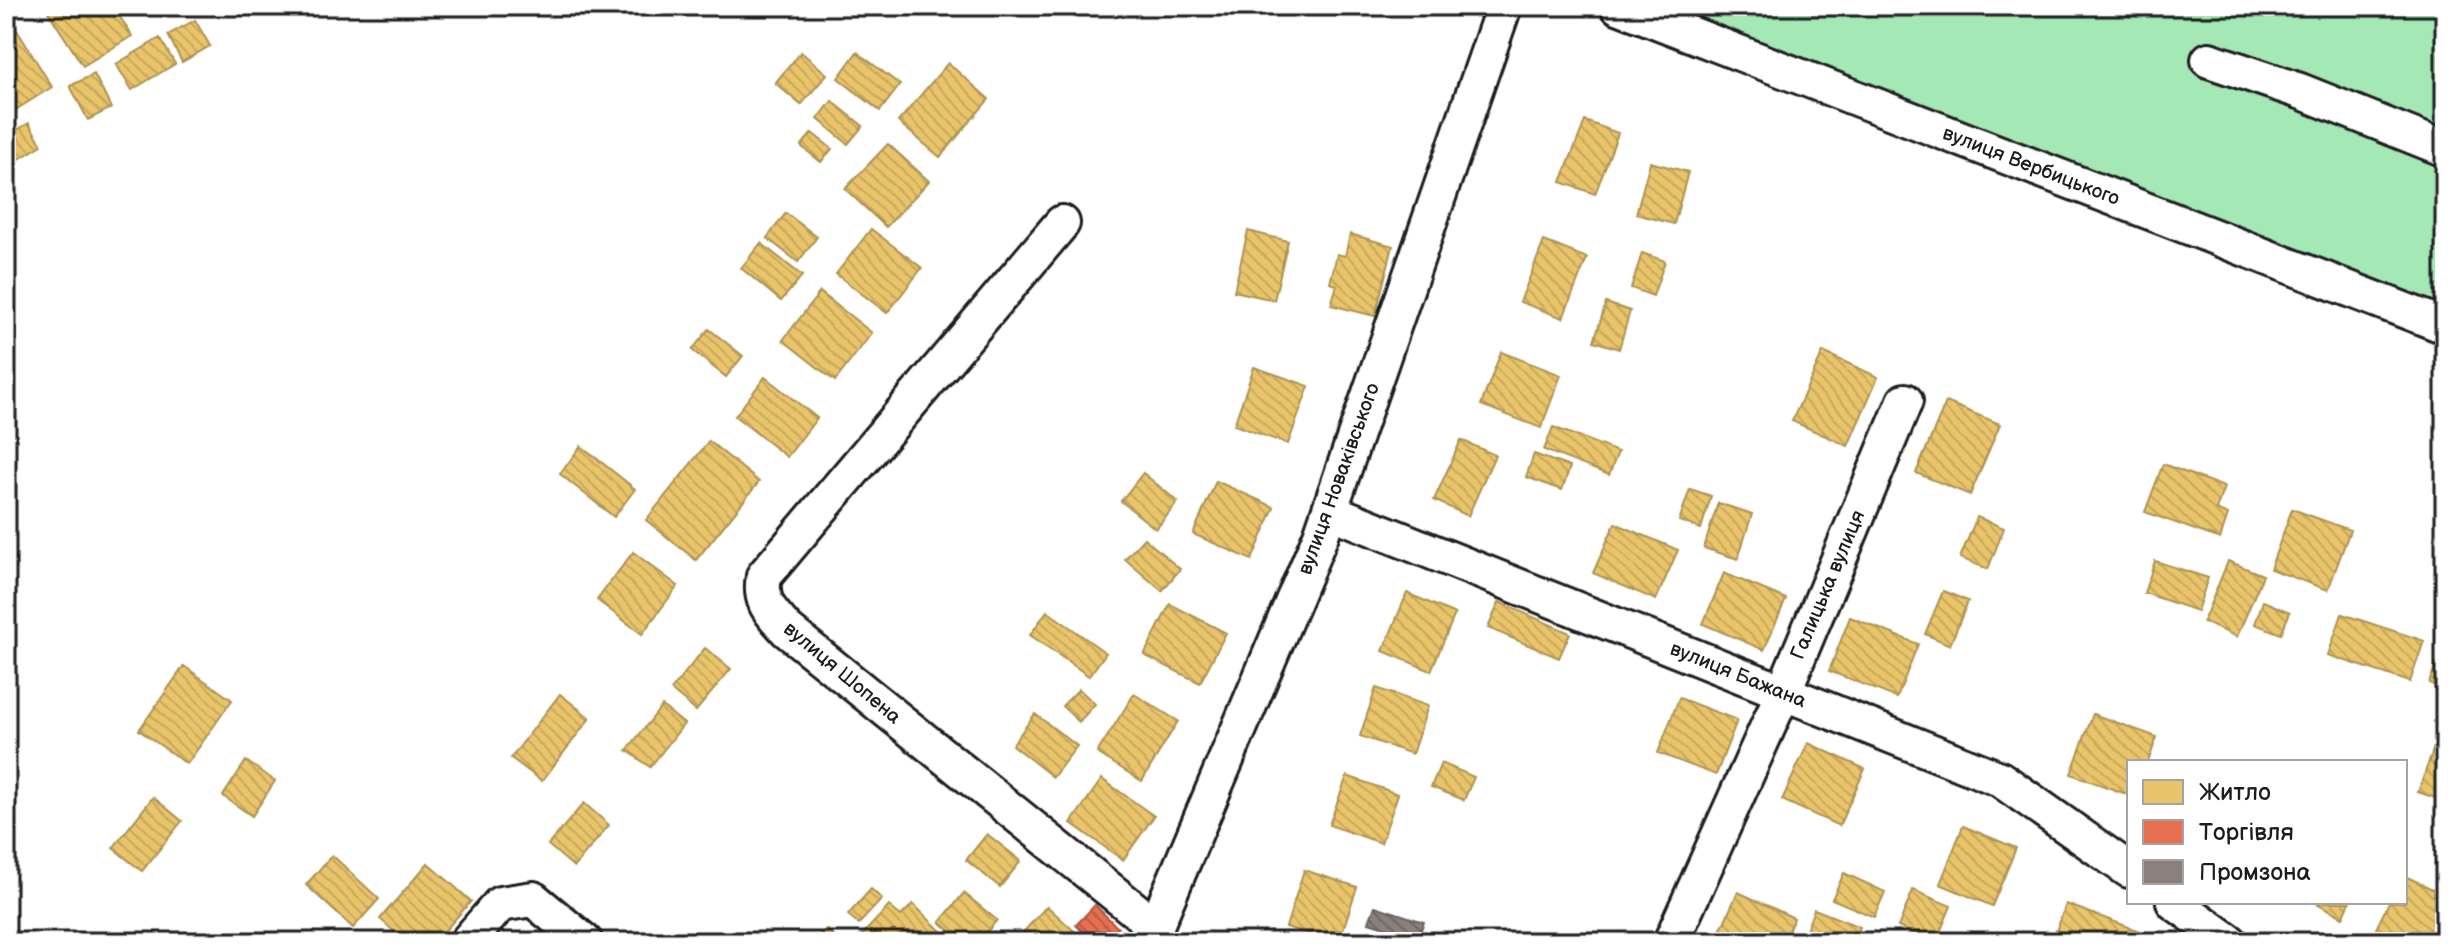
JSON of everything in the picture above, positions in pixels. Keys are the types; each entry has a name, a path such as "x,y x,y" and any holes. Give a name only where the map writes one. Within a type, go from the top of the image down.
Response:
{"street":[{"name":"вулиця Новаківського","path":"1152,935 1330,511 1504,6"},
{"name":"вулиця Вербицького","path":"1618,6 2445,326"},
{"path":"2209,60 2300,91 2445,149"},
{"name":"вулиця Шопена","path":"1062,223 764,576 761,592 768,608 787,630 1152,935"},
{"name":"Галицька вулиця","path":"1671,942 1783,693 1905,401"},
{"name":"вулиця Бажана","path":"1330,511 2000,779 2127,869"},
{"path":"467,942 500,904 533,899 585,942"},
{"path":"2177,904 2230,942"}],"green space":[{"path":"1583,6 2445,6 2445,332 1750,57"}],"building: Житло":[{"path":"53,6 113,6 132,36 83,66 47,10"},
{"path":"195,20 210,46 182,62 168,35"},
{"path":"17,30 52,87 6,116 6,37"},
{"path":"160,38 175,64 132,90 116,64"},
{"path":"801,52 827,74 801,105 775,83"},
{"path":"857,52 900,85 880,111 838,78"},
{"path":"948,63 989,99 940,157 898,122"},
{"path":"94,74 111,108 88,120 70,86"},
{"path":"832,101 863,126 848,144 818,119"},
{"path":"1585,121 1618,133 1595,194 1561,182"},
{"path":"29,123 42,145 6,167 6,136"},
{"path":"812,133 832,149 821,162 801,146"},
{"path":"888,144 929,181 886,227 845,189"},
{"path":"1650,162 1688,172 1674,224 1636,214"},
{"path":"786,213 817,237 798,262 767,238"},
{"path":"871,229 922,268 887,313 836,274"},
{"path":"1248,231 1288,241 1274,300 1234,291"},
{"path":"1350,234 1393,246 1375,316 1331,305 1337,285 1330,283 1337,254 1345,256"},
{"path":"1544,241 1587,258 1563,318 1520,302"},
{"path":"761,243 802,276 781,301 741,268"},
{"path":"1642,253 1665,261 1653,296 1631,288"},
{"path":"820,292 872,333 835,381 783,340"},
{"path":"1606,303 1630,311 1619,349 1594,341"},
{"path":"709,329 743,356 726,377 692,350"},
{"path":"1501,352 1561,375 1541,428 1481,405"},
{"path":"1823,352 1878,377 1848,446 1792,421"},
{"path":"1254,367 1309,386 1288,444 1234,425"},
{"path":"765,377 817,418 787,457 735,416"},
{"path":"1946,402 2000,424 1970,495 1916,473"},
{"path":"1553,427 1618,452 1609,475 1544,450"},
{"path":"1461,440 1495,455 1468,516 1434,500"},
{"path":"709,441 759,482 696,560 646,520"},
{"path":"581,446 635,489 614,517 560,474"},
{"path":"1534,454 1570,467 1562,490 1526,477"},
{"path":"2163,464 2224,487 2216,510 2228,515 2220,539 2145,512"},
{"path":"1143,473 1178,502 1156,529 1121,501"},
{"path":"1216,481 1274,507 1252,560 1193,534"},
{"path":"1690,489 1711,496 1701,529 1679,521"},
{"path":"1718,503 1752,514 1738,559 1704,548"},
{"path":"2292,509 2350,530 2328,590 2270,569"},
{"path":"1977,517 2004,528 1988,569 1960,558"},
{"path":"1615,523 1678,550 1656,600 1593,573"},
{"path":"1144,538 1180,569 1162,591 1125,559"},
{"path":"633,552 678,586 642,634 597,600"},
{"path":"2155,561 2208,578 2197,611 2144,593"},
{"path":"2228,561 2263,575 2237,637 2203,622"},
{"path":"1724,573 1786,599 1764,650 1703,624"},
{"path":"1943,591 1968,601 1950,645 1925,634"},
{"path":"1407,593 1455,614 1431,671 1383,651"},
{"path":"2263,601 2290,612 2281,634 2255,624"},
{"path":"1499,602 1570,633 1559,658 1488,628"},
{"path":"1170,604 1226,633 1200,683 1144,655"},
{"path":"1047,611 1106,653 1089,676 1030,635"},
{"path":"2342,614 2424,641 2410,682 2328,655"},
{"path":"1850,617 1918,644 1897,698 1829,671"},
{"path":"705,648 731,669 696,711 671,690"},
{"path":"2436,664 2445,668 2445,690 2429,683"},
{"path":"184,666 232,700 187,764 139,730"},
{"path":"1376,688 1428,706 1412,754 1360,736"},
{"path":"1079,689 1095,704 1079,722 1062,706"},
{"path":"560,694 590,718 542,781 511,758"},
{"path":"1134,694 1178,721 1142,781 1097,753"},
{"path":"1679,698 1737,720 1716,775 1658,753"},
{"path":"662,706 684,724 650,767 627,750"},
{"path":"1035,714 1077,746 1053,777 1012,745"},
{"path":"2093,714 2157,737 2149,760 2127,760 2127,794 2071,774"},
{"path":"2445,723 2445,801 2418,792"},
{"path":"1808,743 1865,769 1839,826 1782,800"},
{"path":"246,761 275,781 252,816 223,796"},
{"path":"1441,763 1474,777 1464,800 1431,787"},
{"path":"1347,776 1398,794 1381,843 1329,825"},
{"path":"1102,779 1154,816 1123,860 1071,823"},
{"path":"153,797 182,821 142,871 113,848"},
{"path":"584,803 609,825 574,867 548,845"},
{"path":"1963,826 2016,848 1992,906 1940,884"},
{"path":"987,834 1021,861 1000,887 966,860"},
{"path":"332,855 379,899 353,928 306,885"},
{"path":"428,863 471,901 435,942 406,942 380,919"},
{"path":"1304,870 1357,887 1339,942 1286,927"},
{"path":"1844,873 1885,892 1874,917 1832,899"},
{"path":"2407,877 2445,895 2445,942 2389,942 2373,935 2388,904 2407,904"},
{"path":"871,889 882,899 859,924 848,915"},
{"path":"1913,890 1951,906 1936,942 1898,927"},
{"path":"1738,892 1794,918 1783,942 1715,942"},
{"path":"964,893 997,920 978,942 963,942 940,922"},
{"path":"913,904 944,934 937,942 865,942 860,937 889,906 901,916"},
{"path":"2066,904 2151,935 2148,942 2052,942"},
{"path":"2319,904 2349,904 2343,917"},
{"path":"1047,906 1086,942 1014,942"},
{"path":"1814,909 1860,927 1853,942 1819,942 1804,936"},
{"path":"826,929 840,942 813,942"}],"building: Торгівля":[{"path":"1095,905 1123,933 1114,942 1093,942 1076,925"}],"building: Промзона":[{"path":"1375,906 1424,922 1418,937 1369,922"}]}
